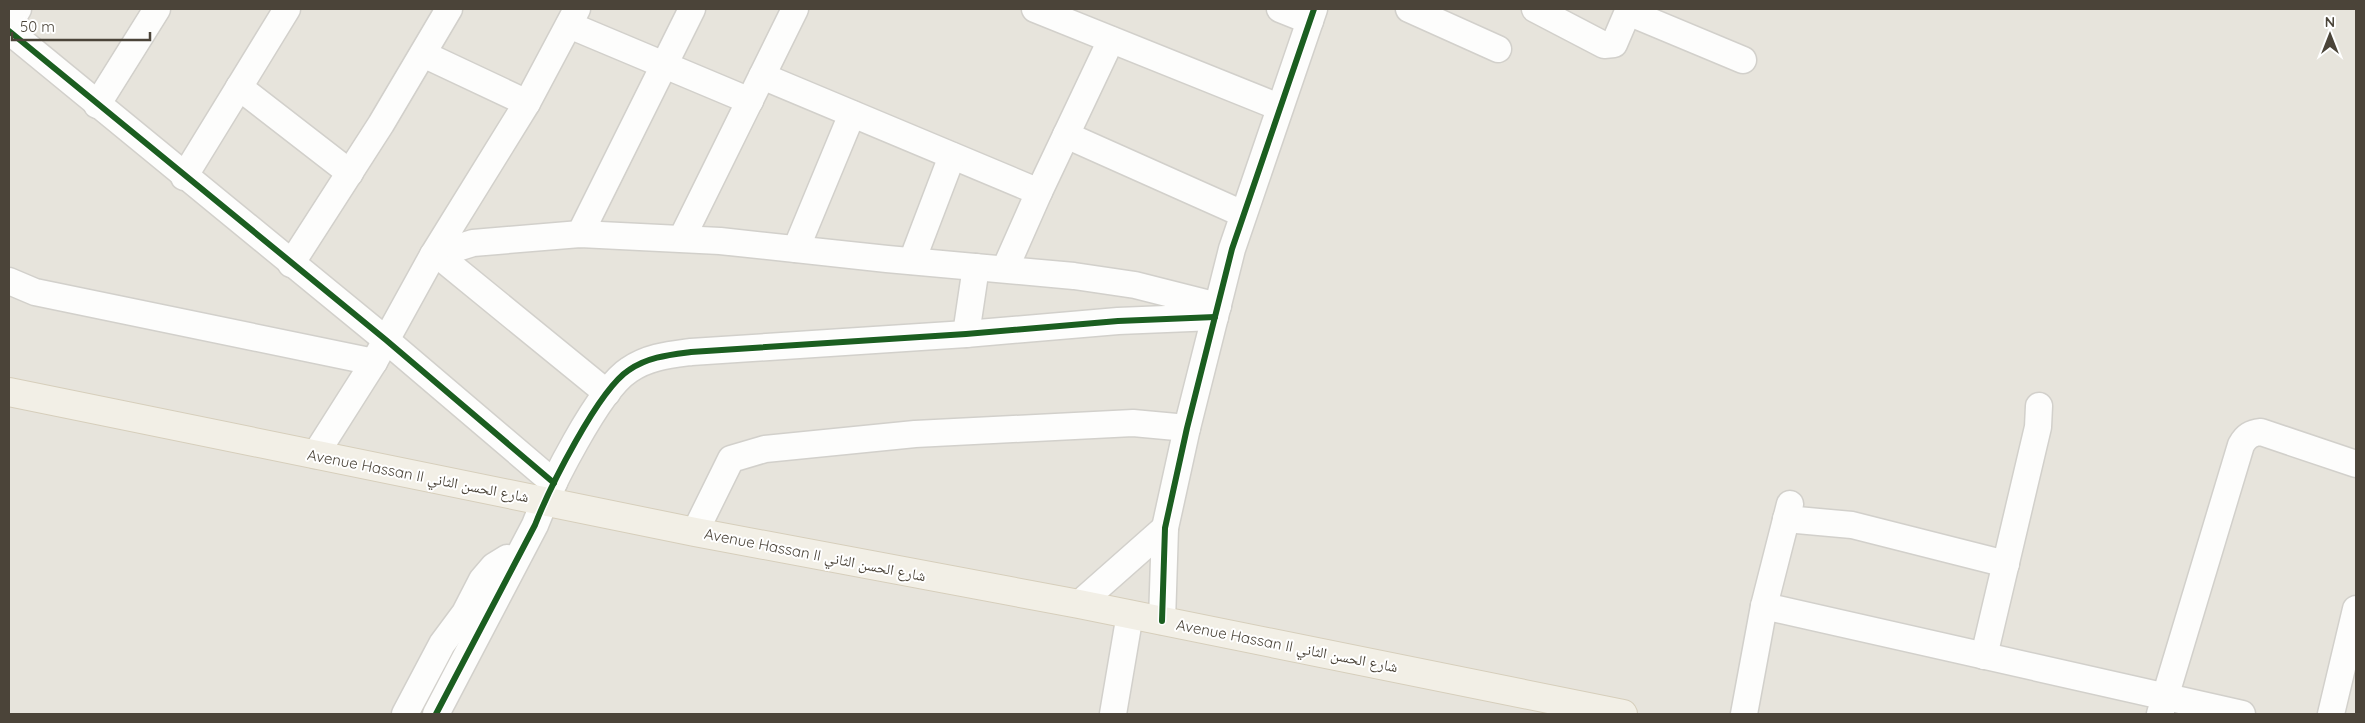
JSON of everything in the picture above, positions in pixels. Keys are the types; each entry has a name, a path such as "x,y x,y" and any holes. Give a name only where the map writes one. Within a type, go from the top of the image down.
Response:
{"main road":[{"name":"Avenue Hassan II شارع الحسن الثاني","path":"9,392 315,456 549,492 695,532 1130,614 1623,714"}],"street":[{"path":"9,24 18,9"},
{"path":"97,105 157,9"},
{"path":"184,177 287,9"},
{"path":"580,234 692,9"},
{"path":"682,238 795,9"},
{"path":"1035,9 1073,16 1111,40 1279,107"},
{"path":"1162,621 1166,528 1186,428 1243,214 1312,15 1280,9"},
{"path":"1408,9 1498,49"},
{"path":"1535,9 1604,45 1614,44 1629,10 1742,60"},
{"path":"292,264 423,54 443,10"},
{"path":"315,456 438,258 527,103 573,17 664,66 750,101"},
{"path":"9,30 184,177 292,264 380,351 549,492"},
{"path":"1005,269 1111,40"},
{"path":"423,54 527,103"},
{"path":"762,76 1039,192"},
{"path":"239,88 350,173"},
{"path":"796,249 852,114"},
{"path":"1066,136 1243,214"},
{"path":"912,261 952,156"},
{"path":"438,258 457,248 473,243 580,234 682,238 1005,269 1135,285 1216,312"},
{"path":"438,258 607,392"},
{"path":"966,334 976,267"},
{"path":"9,281 35,292 380,351"},
{"path":"436,714 533,529 549,492 587,422 607,392 628,370 655,357 690,352 966,334 1216,312"},
{"path":"1984,656 2038,427 2040,406"},
{"path":"695,532 731,458 765,449 914,434 1133,423 1186,428"},
{"path":"2163,706 2238,454 2246,438 2252,433 2261,432 2356,464"},
{"path":"427,714 525,522 549,492"},
{"path":"1744,714 1764,606 1788,512 2006,564"},
{"path":"1079,604 1166,528"},
{"path":"451,714 457,698 534,552 537,540 533,529"},
{"path":"405,714 442,644 465,613 482,580 494,566 507,558"},
{"path":"1764,606 1984,656 2163,706 2242,714"},
{"path":"2331,714 2347,692 2356,609"},
{"path":"1113,714 1130,614"}],"shaded area":[{"path":"9,9 2356,9 2356,714 9,714"}],"cycle path":[{"path":"1162,621 1165,528 1187,428 1232,249 1314,9"},
{"path":"9,31 386,340 554,483"},
{"path":"436,714 535,525 551,488 589,418 617,381 629,370 643,362 658,357 691,352 966,334 1118,321 1215,317"}]}
